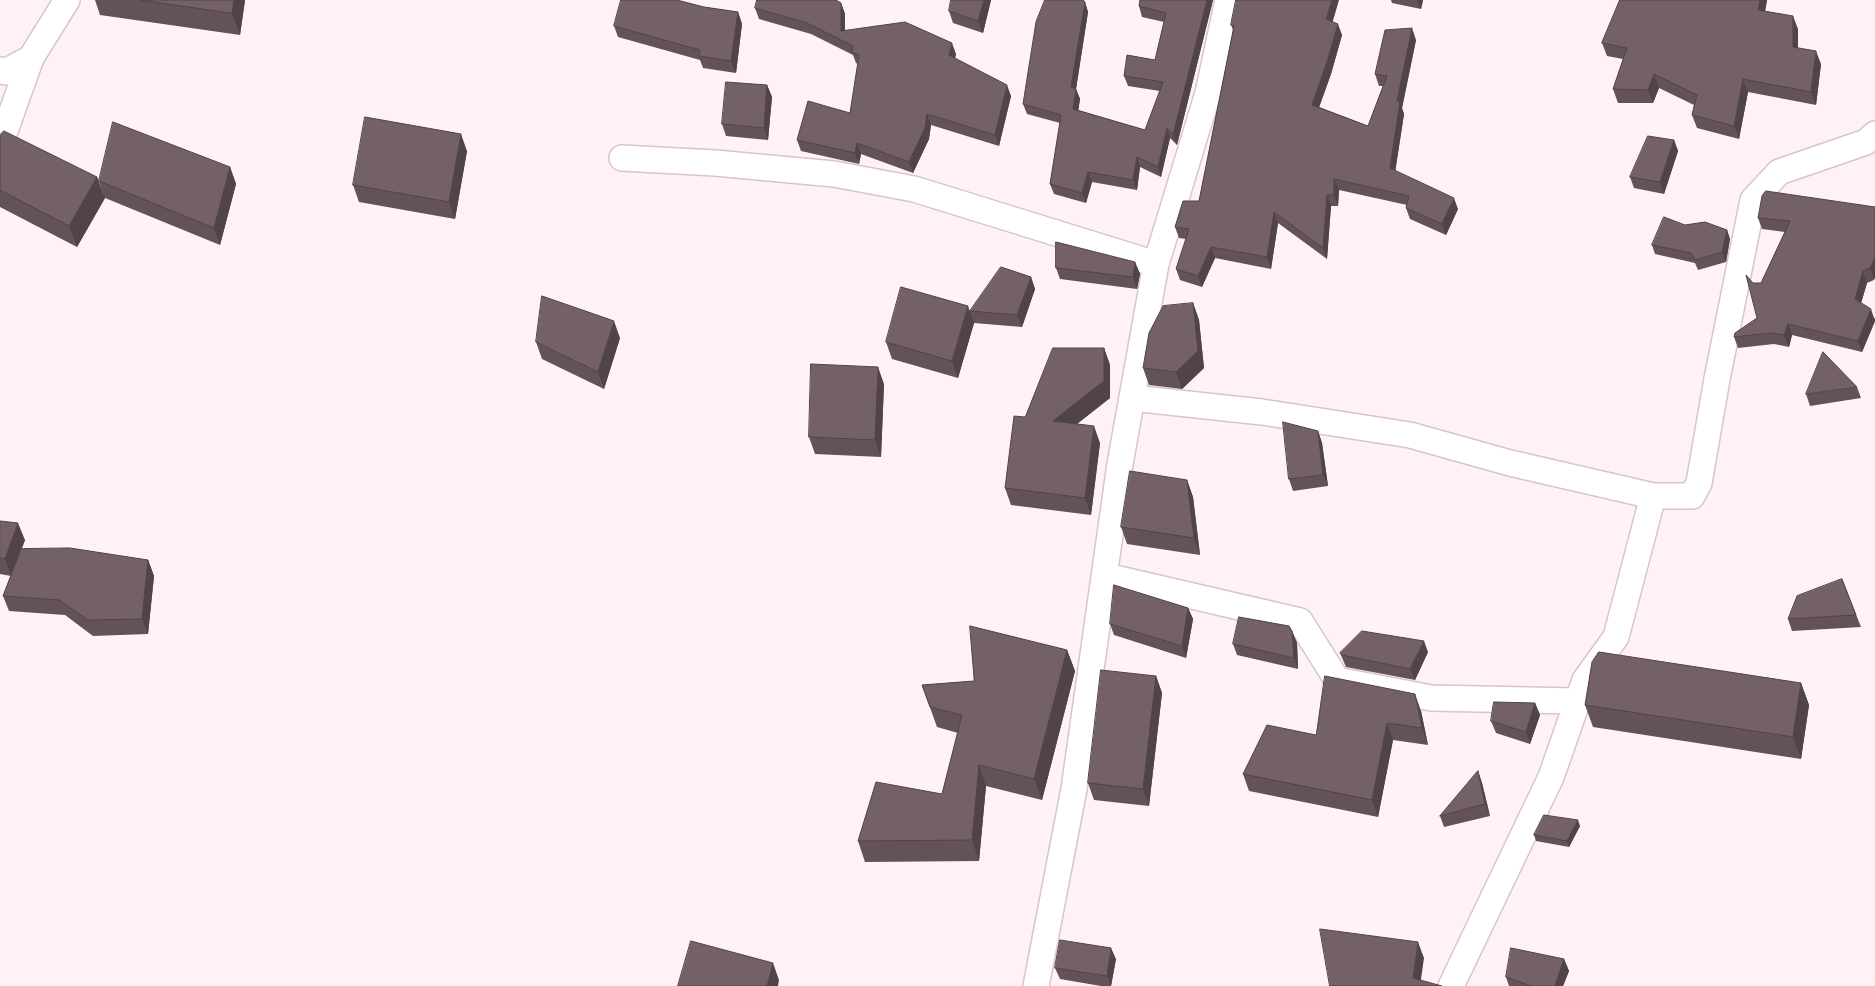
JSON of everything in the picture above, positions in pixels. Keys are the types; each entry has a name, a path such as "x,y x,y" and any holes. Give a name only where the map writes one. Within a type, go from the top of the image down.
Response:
{"street":[{"path":"0,144 31,58 67,0"},
{"path":"1036,986 1074,789 1106,576 1120,464 1156,264 1208,93 1228,0"},
{"path":"0,70 5,72 31,58"},
{"path":"1132,398 1262,412 1410,435 1510,463 1652,496 1692,496 1700,483 1717,378 1753,200 1779,172 1866,142 1875,134"},
{"path":"622,158 715,163 834,174 914,189 1156,264"},
{"path":"1451,986 1551,777 1585,680 1616,637 1652,496"},
{"path":"1106,576 1300,621 1336,680 1432,698 1577,700"}],"building":[{"path":"141,0 234,0 232,13"},
{"path":"621,0 677,0 704,7 738,12 731,61 699,56 700,50 614,26"},
{"path":"757,0 836,0 841,3 841,31 905,22 952,43 949,55 1007,85 995,135 927,114 925,128 909,162 857,143 855,153 797,140 808,101 850,113 859,55 852,52 853,46 807,23 755,8"},
{"path":"951,0 984,0 978,21 949,11"},
{"path":"1045,0 1083,0 1085,2 1071,87 1076,89 1073,109 1145,130 1163,82 1124,76 1127,55 1155,60 1166,13 1139,6 1140,0 1207,0 1173,135 1167,128 1158,167 1137,157 1133,180 1088,172 1082,193 1050,184 1061,115 1023,104 1036,22"},
{"path":"1236,0 1332,0 1326,19 1338,24 1312,105 1368,126 1387,76 1375,74 1385,30 1412,28 1397,101 1400,102 1390,168 1454,198 1442,224 1406,208 1409,196 1334,179 1334,195 1327,195 1323,248 1274,212 1267,257 1211,247 1198,276 1176,269 1189,229 1175,227 1183,201 1199,201 1234,26 1231,25"},
{"path":"1620,0 1760,0 1758,10 1793,16 1793,47 1816,51 1811,92 1743,79 1734,126 1692,115 1697,95 1654,74 1648,90 1613,89 1627,48 1602,43"},
{"path":"726,82 767,85 764,128 722,124"},
{"path":"365,117 461,134 449,202 353,185"},
{"path":"113,122 230,167 214,228 99,181"},
{"path":"4,131 97,177 69,226 0,190 0,135"},
{"path":"1648,136 1674,140 1660,182 1630,177"},
{"path":"1766,191 1875,207 1875,258 1870,268 1863,271 1855,299 1871,309 1858,341 1788,324 1784,335 1770,333 1734,337 1735,333 1757,318 1746,275 1753,283 1761,283 1790,221 1758,218 1762,196"},
{"path":"1664,217 1685,225 1705,222 1727,230 1722,252 1695,260 1691,253 1652,245"},
{"path":"1056,242 1135,262 1133,277 1056,268"},
{"path":"1001,267 1031,277 1017,315 970,311"},
{"path":"901,287 968,306 952,361 886,342"},
{"path":"542,296 614,321 598,372 536,342"},
{"path":"1193,303 1198,351 1176,372 1143,368 1149,333 1163,306"},
{"path":"1053,348 1104,348 1104,381 1053,421 1094,426 1085,498 1005,488 1014,416 1025,417"},
{"path":"1823,352 1857,387 1806,394"},
{"path":"811,364 878,367 875,440 809,437"},
{"path":"1283,422 1318,431 1323,475 1289,479"},
{"path":"1130,471 1187,480 1194,538 1121,527"},
{"path":"0,521 18,523 5,559 0,558"},
{"path":"70,548 148,560 142,619 88,620 59,600 3,596 21,549"},
{"path":"1842,579 1856,615 1788,619 1797,596"},
{"path":"1114,585 1188,608 1182,646 1110,624"},
{"path":"1239,617 1289,626 1292,631 1294,658 1233,644"},
{"path":"970,626 1067,650 1034,779 979,765 972,840 858,841 876,782 942,794 962,715 930,707 922,685 974,681"},
{"path":"1362,631 1424,641 1410,669 1342,655 1340,653"},
{"path":"1599,652 1801,683 1793,737 1585,705 1592,662"},
{"path":"1101,670 1156,676 1143,789 1088,783"},
{"path":"1325,676 1415,694 1422,728 1387,723 1372,800 1243,774 1267,725 1316,735"},
{"path":"1494,702 1535,703 1526,732 1491,721"},
{"path":"1478,771 1485,804 1440,816"},
{"path":"1544,815 1578,820 1567,841 1534,835"},
{"path":"1320,929 1418,942 1413,978 1442,986 1330,986"},
{"path":"1060,940 1111,948 1107,976 1055,968"},
{"path":"691,941 773,963 767,986 678,986"},
{"path":"1511,948 1564,959 1555,986 1531,986 1506,977"}]}
